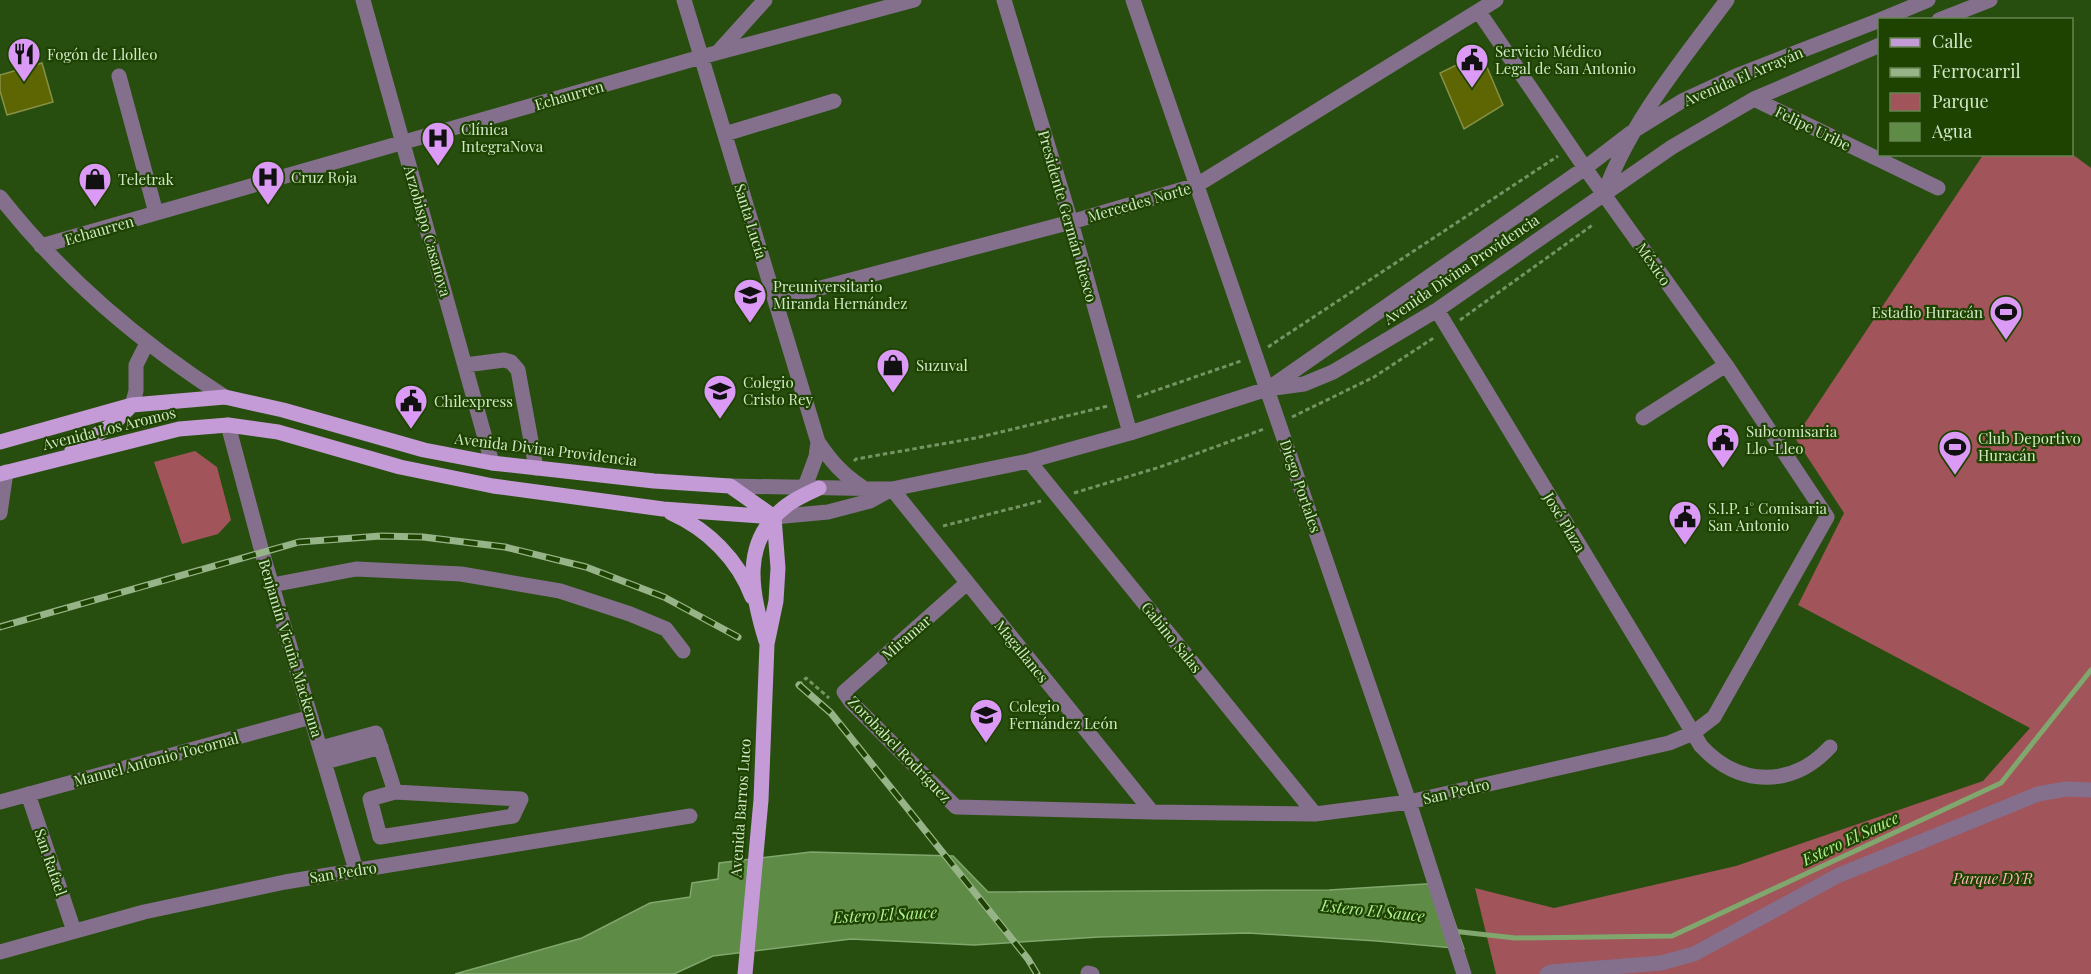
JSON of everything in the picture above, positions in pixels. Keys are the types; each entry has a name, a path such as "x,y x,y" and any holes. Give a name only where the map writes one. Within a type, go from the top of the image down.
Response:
{"main road":[{"name":"Avenida Los Aromos","path":"0,442 132,405 225,397"},
{"name":"Avenida Divina Providencia","path":"225,397 283,410 424,450 492,463 654,481 730,486"},
{"path":"53,460 111,425 132,405"},
{"name":"Avenida Los Aromos","path":"3,473 179,429 228,424"},
{"name":"Avenida Divina Providencia","path":"228,424 278,432 400,466 493,486 663,509 774,517"},
{"path":"730,486 774,517 786,505 812,488"},
{"path":"663,509 692,524 719,546 741,574 756,607"},
{"name":"Avenida Barros Luco","path":"767,644 756,607 753,565 756,545 761,533 774,517"},
{"name":"Avenida Barros Luco","path":"745,974 761,800 767,644 776,601 778,568 774,517"}],"street":[{"name":"Arzobispo Casanova","path":"363,0 492,463"},
{"name":"Santa Lucía","path":"684,0 818,442 843,475 862,487"},
{"path":"718,52 765,0"},
{"name":"Echaurren","path":"41,246 718,52 914,0"},
{"name":"Presidente Germán Riesco","path":"1004,0 1071,222 1130,433"},
{"name":"Diego Portales","path":"1133,0 1409,802 1464,974"},
{"name":"Mercedes Norte","path":"776,300 1071,222 1197,185 1496,0"},
{"path":"1604,194 1632,132 1653,99 1727,0"},
{"name":"Avenida El Arrayán","path":"1885,18 1928,0"},
{"path":"1944,18 1990,0"},
{"name":"México","path":"1479,12 1585,168 1726,365 1827,517"},
{"name":"Avenida El Arrayán","path":"1585,168 1632,132 1709,88 1878,21"},
{"name":"Avenida El Arrayán","path":"1604,194 1672,147 1754,99 1878,46"},
{"path":"119,76 156,213"},
{"name":"Felipe Uribe","path":"1754,99 1938,188"},
{"path":"725,134 834,102"},
{"name":"Avenida Divina Providencia","path":"1267,389 1585,168"},
{"name":"Avenida Divina Providencia","path":"730,486 892,489 1029,461 1130,433 1267,389 1304,384 1333,372 1437,310 1604,194"},
{"name":"Avenida Divina Providencia","path":"0,197 41,246 75,280 147,343 225,397"},
{"name":"José Plaza","path":"1437,310 1693,734 1711,756 1735,772 1763,778 1777,777 1801,770 1830,747"},
{"path":"132,405 136,392 136,365 147,343"},
{"path":"465,365 504,360 511,362 518,370 536,468"},
{"path":"1643,418 1726,365"},
{"name":"Benjamín Vicuña Mackenna","path":"228,424 272,585 356,870"},
{"path":"812,488 813,464 818,442"},
{"name":"Gabino Salas","path":"1029,461 1315,814"},
{"path":"0,513 3,473"},
{"name":"Avenida Divina Providencia","path":"774,517 828,512 870,501 892,489"},
{"name":"Magallanes","path":"892,489 1152,812"},
{"name":"San Pedro","path":"956,807 1315,814 1409,802 1669,743 1693,734 1714,717 1827,517"},
{"path":"272,585 356,569 461,574 560,591 630,614 666,628 683,651"},
{"name":"Miramar","path":"848,697 967,583"},
{"name":"Zorobabel Rodríguez","path":"848,697 956,807"},
{"name":"Manuel Antonio Tocornal","path":"0,802 311,717"},
{"path":"323,755 381,747 395,792"},
{"path":"1547,974 1677,960 1710,946 1837,876 1858,867 2038,794 2066,789 2091,790"},
{"path":"395,792 418,794 521,800 513,816 380,837 370,799 395,792"},
{"name":"San Rafael","path":"28,794 74,931"},
{"name":"San Pedro","path":"0,952 214,896 356,870 690,816"}],"path":[{"path":"843,475 856,459 976,438 1121,402 1256,356 1571,147"},
{"path":"799,685 806,678 839,707 848,697"}],"green space":[{"name":"Parque DYR","path":"2073,155 2091,168 2091,974 1496,974 1475,888 1554,908 1736,866 1983,781 2030,728 1798,605 1844,513 1795,438 1982,156"},
{"path":"195,451 217,467 231,520 218,534 182,544 154,462"}],"water":[{"path":"811,852 953,856 988,892 1329,890 1441,883 1464,949 1248,933 1099,937 974,945 851,939 713,956 674,974 455,974 582,938 650,903 690,897 692,883 718,879 719,863"}],"building":[{"name":"Servicio Médico Legal de San Antonio","path":"1481,53 1503,105 1464,129 1440,73"},
{"name":"Fogón de Llolleo","path":"42,63 53,102 7,115 0,91 0,75"}],"waterway":[{"name":"Estero El Sauce","path":"1452,931 1515,938 1672,936 2001,783 2091,670"}],"railway":[{"path":"0,627 299,542 381,536 423,537 505,547 586,567 664,597 738,637"},
{"path":"799,685 831,713 1028,959 1037,974"}],"place":[{"name":"Fogón de Llolleo","path":"24,83"},
{"name":"Servicio Médico Legal de San Antonio","path":"1472,89"},
{"name":"Clínica IntegraNova","path":"438,167"},
{"name":"Cruz Roja","path":"268,206"},
{"name":"Teletrak","path":"95,208"},
{"name":"Preuniversitario Miranda Hernández","path":"750,324"},
{"name":"Estadio Huracán","path":"2006,341"},
{"name":"Suzuval","path":"893,394"},
{"name":"Colegio Cristo Rey","path":"720,420"},
{"name":"Chilexpress","path":"411,430"},
{"name":"Subcomisaria Llo-Lleo","path":"1723,469"},
{"name":"Club Deportivo Huracán","path":"1955,476"},
{"name":"S.I.P. 1° Comisaria San Antonio","path":"1685,546"},
{"name":"Colegio Fernández León","path":"986,744"}]}
